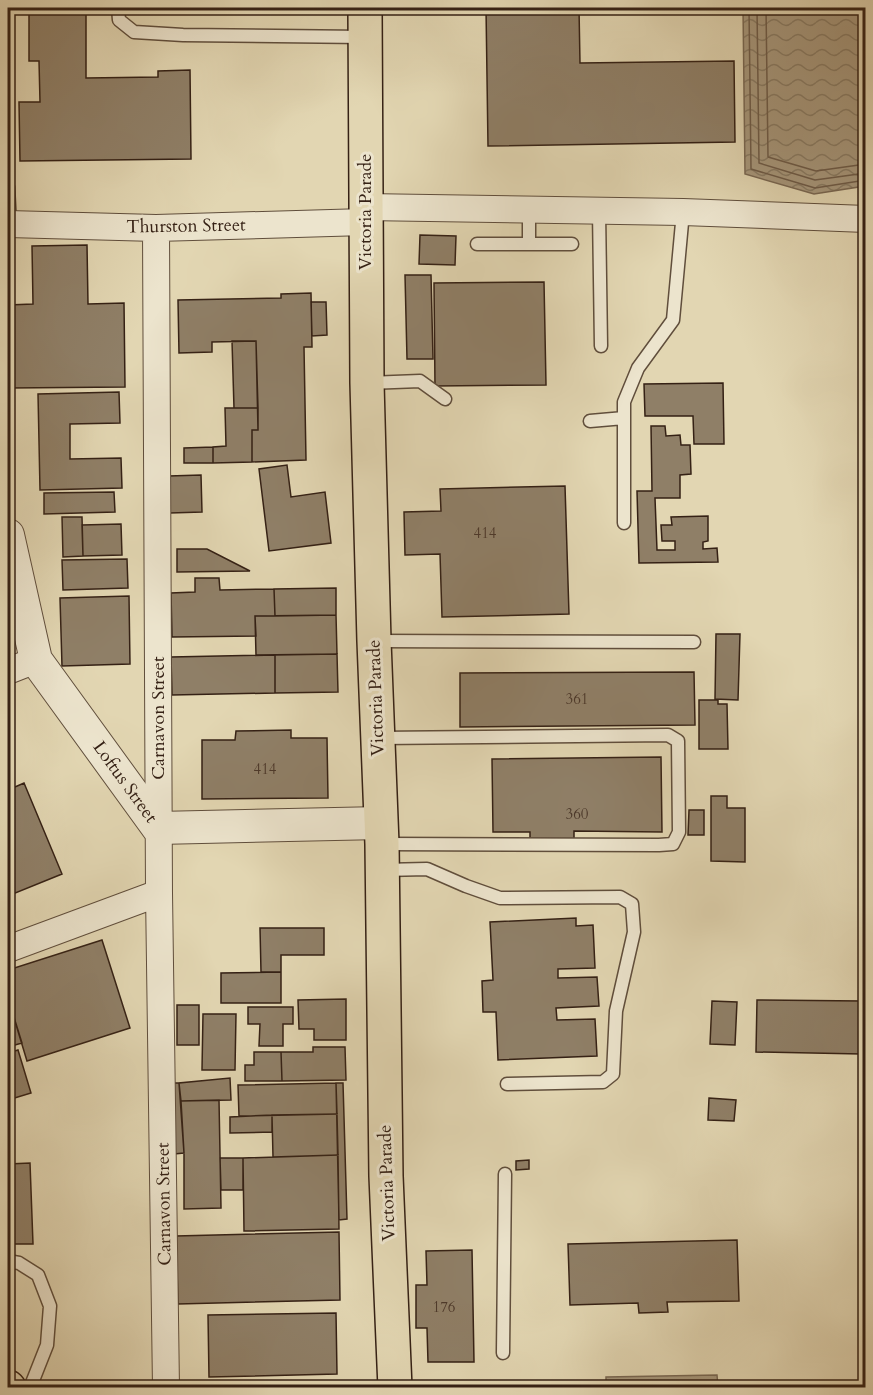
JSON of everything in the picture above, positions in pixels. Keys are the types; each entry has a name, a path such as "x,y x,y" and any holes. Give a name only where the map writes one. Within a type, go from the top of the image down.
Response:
{"highway":[{"name":"Victoria Parade","path":"365,22 367,383 381,845 386,1176 395,1388"}],"street":[{"name":"Thurston Street","path":"9,224 156,228 365,215 529,210 683,212 866,219"},
{"name":"Carnavon Street","path":"156,228 158,828 166,1388"},
{"name":"Loftus Street","path":"8,535 22,665 158,828 381,845"},
{"path":"8,949 159,893"}],"lane":[{"path":"118,8 119,20 134,32 183,35 365,22"},
{"path":"8,186 9,224"},
{"path":"529,210 529,243"},
{"path":"599,211 601,346"},
{"path":"624,523 624,402 639,368 673,320 683,212"},
{"path":"477,244 572,244"},
{"path":"367,383 420,381 445,399"},
{"path":"590,420 624,418"},
{"path":"374,641 694,642"},
{"path":"378,738 668,735 678,741 679,832 673,844 381,845"},
{"path":"381,845 427,869 500,898 620,897 632,904 634,932 616,1011 613,1074 603,1082 507,1084"},
{"path":"502,1353 505,1174"},
{"path":"8,1261 19,1263 38,1275 50,1306 47,1345 30,1388"}],"water":[{"path":"743,8 865,8 865,186 814,194 745,174"},
{"path":"717,1375 718,1387 606,1387 606,1377"}],"building":[{"path":"29,8 86,8 86,78 158,77 158,71 190,70 191,159 20,161 19,102 40,102 39,61 29,61"},
{"path":"486,8 579,8 580,63 734,61 735,142 488,146"},
{"path":"420,235 456,236 455,265 419,264"},
{"path":"87,245 88,304 124,303 125,387 8,388 8,305 33,304 32,246"},
{"path":"405,275 431,275 433,359 407,359"},
{"path":"544,282 546,385 435,386 434,283"},
{"path":"311,293 312,347 304,347 306,460 252,462 252,430 258,430 256,341 212,342 212,352 179,353 178,300 281,298 281,294"},
{"path":"311,302 326,302 327,335 312,336"},
{"path":"232,341 256,341 258,408 234,408"},
{"path":"723,383 724,444 694,444 693,416 645,416 644,384"},
{"path":"119,392 120,423 70,424 70,459 121,458 122,488 40,490 38,394"},
{"path":"225,408 258,408 258,430 252,430 252,462 213,463 213,447 226,446"},
{"path":"651,426 665,426 666,436 680,435 681,445 690,445 691,474 680,475 680,498 655,498 657,550 675,550 675,541 662,541 661,525 672,525 671,517 708,516 708,541 703,542 703,549 717,548 718,562 639,563 637,491 652,491"},
{"path":"213,447 213,463 184,463 184,448"},
{"path":"287,465 291,497 325,492 331,543 269,551 259,469"},
{"path":"201,475 202,512 170,513 169,476"},
{"path":"565,486 569,614 442,617 440,554 405,555 404,512 441,511 440,489"},
{"path":"114,492 115,512 44,514 44,493"},
{"path":"62,517 82,517 83,556 63,557"},
{"path":"121,524 122,555 83,556 82,525"},
{"path":"177,549 207,549 250,571 177,572"},
{"path":"127,559 128,588 63,590 62,560"},
{"path":"195,578 219,578 220,590 274,589 275,616 255,616 256,636 172,637 171,593 195,592"},
{"path":"336,588 336,615 275,616 274,589"},
{"path":"129,596 130,664 62,666 60,598"},
{"path":"336,615 337,654 256,655 255,616"},
{"path":"716,634 740,634 738,700 715,699"},
{"path":"337,654 338,692 275,693 275,655"},
{"path":"275,655 275,693 172,695 171,657"},
{"path":"694,672 695,725 460,727 460,673"},
{"path":"699,700 718,700 718,704 727,704 728,749 699,749"},
{"path":"291,730 291,738 327,738 328,798 202,799 202,740 235,740 236,731"},
{"path":"661,757 662,832 574,831 574,842 530,843 530,832 493,832 492,759"},
{"path":"24,783 62,874 8,896 8,790"},
{"path":"711,796 727,796 727,808 745,808 745,862 711,861"},
{"path":"689,810 704,810 704,835 688,835"},
{"path":"576,918 576,926 593,925 595,968 558,969 558,978 597,977 599,1006 556,1008 557,1020 595,1019 597,1056 498,1060 496,1012 483,1012 482,981 493,980 490,922"},
{"path":"260,928 324,928 324,955 281,955 281,972 261,972"},
{"path":"102,940 130,1028 27,1061 8,998 8,970"},
{"path":"281,972 281,1003 221,1003 221,973"},
{"path":"8,998 22,1043 8,1047"},
{"path":"346,999 346,1040 314,1040 314,1029 299,1029 298,1000"},
{"path":"757,1000 862,1001 861,1054 756,1052"},
{"path":"712,1001 737,1002 735,1045 710,1044"},
{"path":"177,1005 199,1005 199,1045 177,1045"},
{"path":"248,1007 293,1007 293,1024 283,1024 283,1046 259,1046 260,1024 248,1024"},
{"path":"203,1014 236,1014 235,1070 202,1070"},
{"path":"313,1047 345,1047 346,1080 282,1081 281,1052 313,1052"},
{"path":"18,1050 31,1093 8,1100 8,1053"},
{"path":"254,1052 281,1052 282,1081 245,1081 245,1065 254,1065"},
{"path":"230,1078 231,1100 181,1101 179,1083"},
{"path":"169,1083 179,1083 184,1153 174,1154"},
{"path":"336,1083 343,1083 347,1219 339,1220"},
{"path":"336,1083 337,1114 239,1116 238,1085"},
{"path":"709,1098 736,1100 734,1121 708,1120"},
{"path":"219,1100 221,1208 184,1209 181,1101"},
{"path":"337,1114 338,1155 273,1157 272,1115"},
{"path":"272,1115 272,1132 230,1133 230,1117"},
{"path":"338,1155 339,1229 244,1231 243,1158"},
{"path":"220,1158 243,1158 243,1190 221,1190"},
{"path":"529,1160 529,1169 516,1170 516,1161"},
{"path":"30,1163 33,1244 8,1244 8,1164"},
{"path":"339,1232 340,1300 178,1304 176,1236"},
{"path":"737,1240 739,1301 667,1302 668,1312 639,1313 638,1303 570,1305 568,1244"},
{"path":"472,1250 474,1362 428,1362 427,1328 416,1328 416,1285 427,1285 426,1251"},
{"path":"336,1313 337,1374 209,1377 208,1315"}]}
